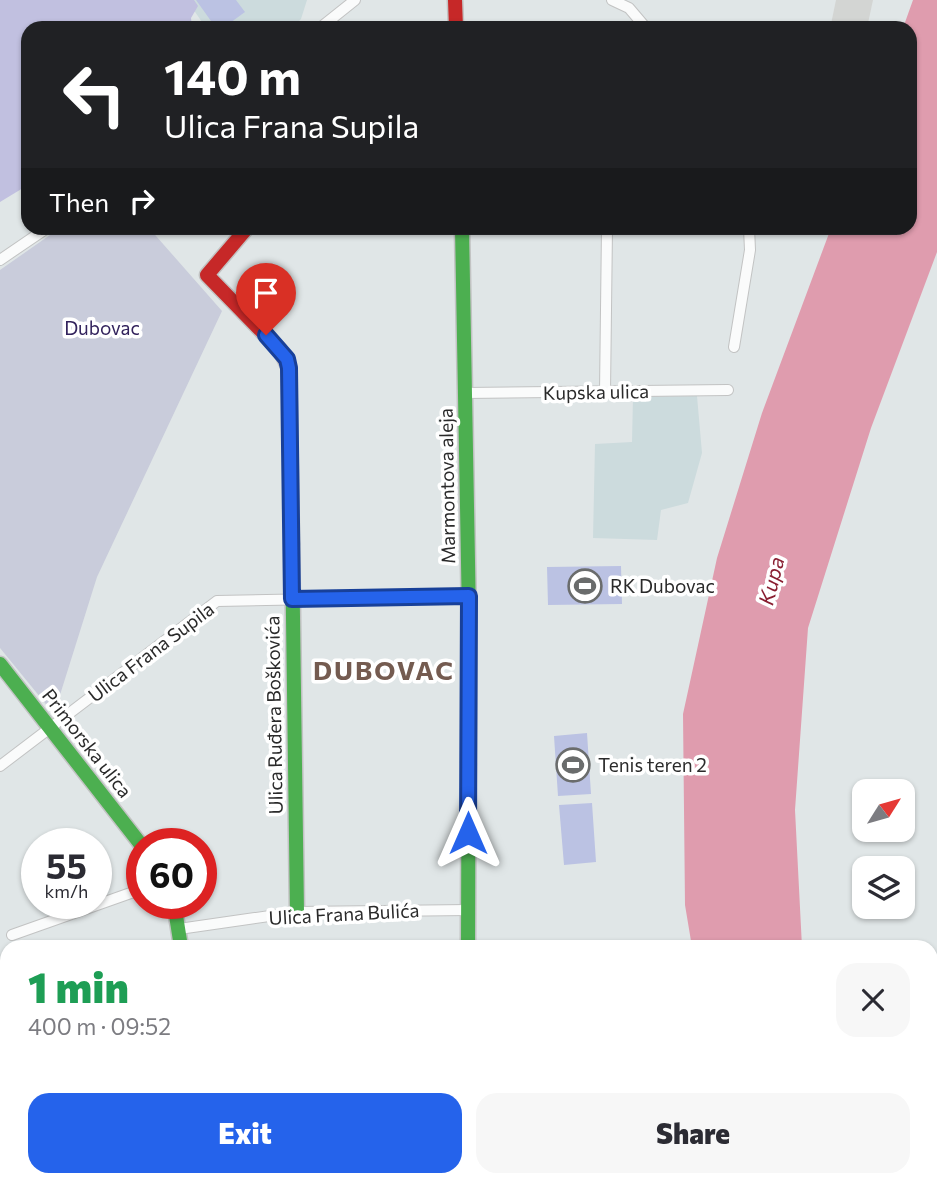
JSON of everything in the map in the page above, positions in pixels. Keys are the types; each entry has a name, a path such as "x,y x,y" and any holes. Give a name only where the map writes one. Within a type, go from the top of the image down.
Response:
{"main road":[{"path":"455,0 456,21"},
{"name":"Ulica Ruđera Boškovića","path":"241,235 207,275 287,359 297,912"},
{"name":"Marmontova aleja","path":"462,235 469,596 468,940"},
{"name":"Primorska ulica","path":"0,664 128,828"},
{"path":"177,919 180,940"}],"street":[{"path":"329,21 355,0"},
{"path":"612,0 629,8 640,21"},
{"path":"0,260 37,235"},
{"path":"605,392 607,235"},
{"path":"734,346 750,250 749,235"},
{"name":"Kupska ulica","path":"465,393 728,390"},
{"name":"Ulica Frana Supila","path":"0,766 217,601 469,596"},
{"path":"12,935 126,895"},
{"name":"Ulica Frana Bulića","path":"179,929 297,912 468,910"}],"shaded area":[{"path":"0,0 194,0 198,6 191,21 21,21 21,189 0,202"},
{"path":"187,0 307,0 299,21 201,21"},
{"path":"196,0 236,0 245,12 233,21 211,21"},
{"path":"836,0 873,0 868,21 832,21"},
{"path":"697,396 702,453 688,503 661,510 657,540 593,538 595,444 632,442 633,397"},
{"name":"RK Dubovac","path":"621,566 622,604 548,605 547,567"},
{"name":"Tenis teren 2","path":"587,733 591,794 558,796 554,736"},
{"path":"592,803 596,862 564,865 559,805"}],"green space":[{"name":"Dubovac","path":"50,235 155,235 222,311 97,577 54,714 0,648 0,270"}],"water":[{"name":"Kupa","path":"913,0 937,0 937,252 871,428 808,628 795,810 802,940 691,940 685,905 683,714 717,558 762,413 828,235 917,235 917,21 906,21"}],"traffic: fast":[{"path":"462,235 469,617 468,940"},
{"path":"292,544 297,912"},
{"path":"0,664 128,828"},
{"path":"177,919 180,940"}],"traffic: jam":[{"path":"455,0 456,21"},
{"path":"241,235 207,275 280,350 289,368 292,544"}],"place":[{"name":"RK Dubovac","path":"585,586"},
{"name":"Tenis teren 2","path":"573,765"}],"district":[{"name":"DUBOVAC","path":"384,671"}],"route":[{"path":"266,335 281,350 289,368 292,599 469,596 468,833"}]}
